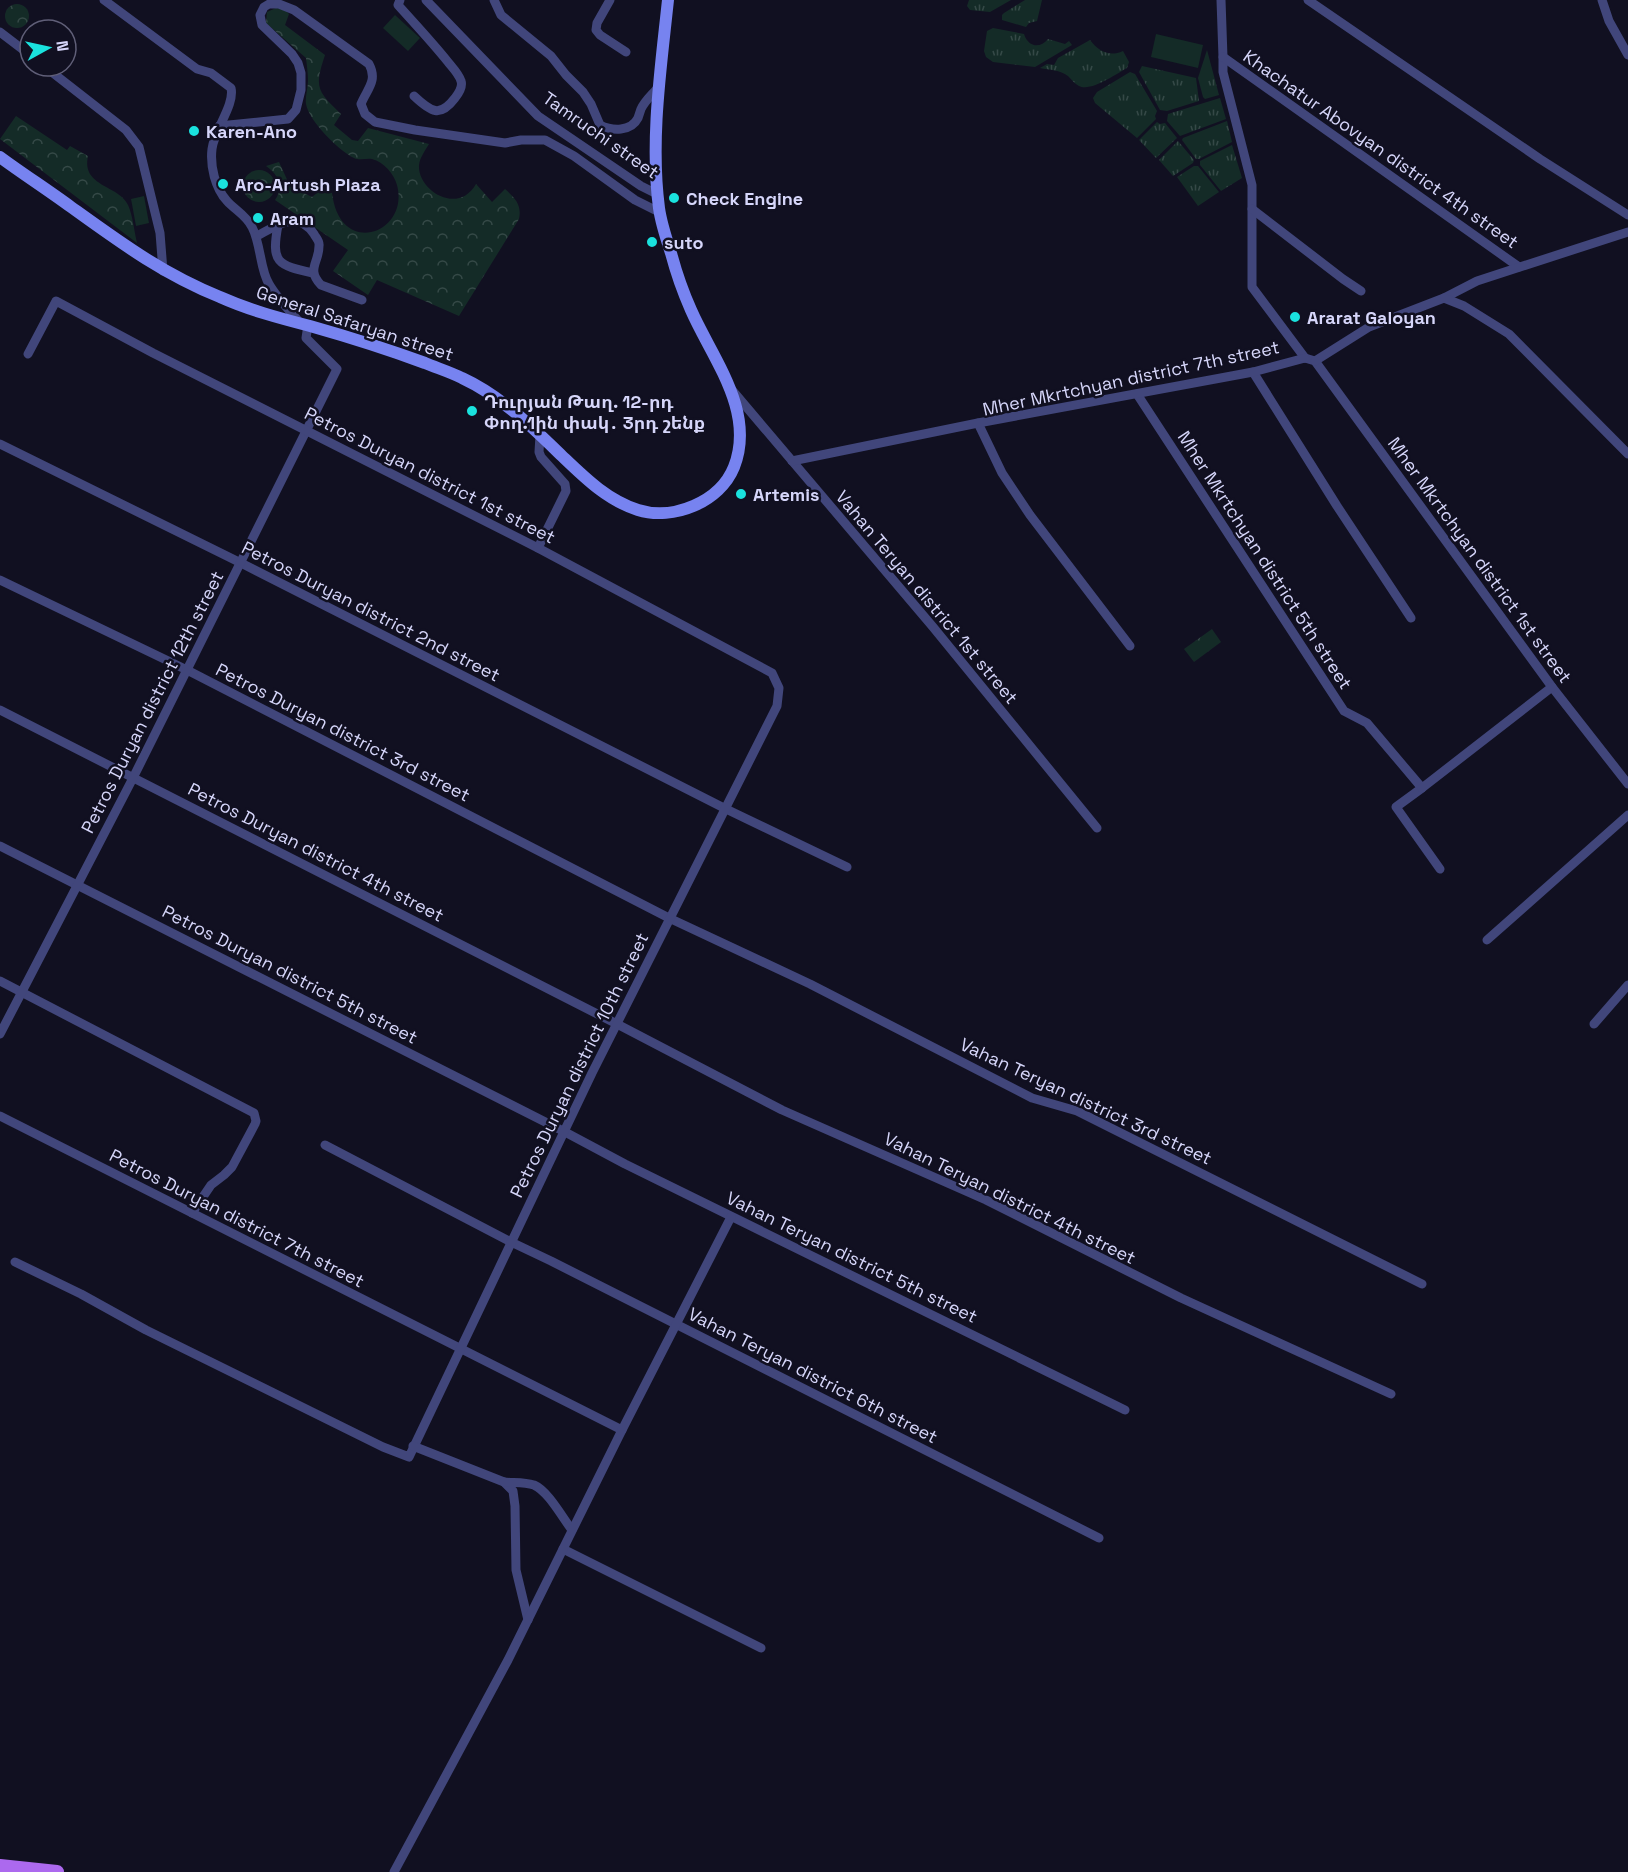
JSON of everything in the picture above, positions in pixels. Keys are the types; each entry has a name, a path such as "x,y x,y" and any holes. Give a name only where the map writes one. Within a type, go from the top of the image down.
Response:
{"main road":[{"name":"General Safaryan street","path":"0,157 163,271 221,298 272,316 386,348 463,378 494,395 596,488 620,503 641,511 664,514 679,511 711,497 725,483 734,467 740,434 730,388 690,310 659,212 656,157 668,0"},
{"path":"0,1866 57,1872"}],"street":[{"path":"104,0 197,69 211,73 231,88 232,95 212,148 213,172 217,186 226,201 247,217 257,236 268,283 304,324"},
{"path":"400,0 398,5 431,41 457,73 461,82 461,90 447,109 438,111 429,109 414,96"},
{"name":"Tamruchi street","path":"426,0 538,116 641,186 657,194"},
{"path":"494,0 501,15 551,56 583,92 600,125 608,129 630,127 638,119 641,107 660,86"},
{"path":"610,0 597,23 596,30 626,52"},
{"name":"Mher Mkrtchyan district 1st street","path":"1221,0 1224,57 1222,72 1252,185 1252,287 1310,359 1552,687 1628,784"},
{"path":"1308,0 1540,159 1628,215"},
{"path":"1602,0 1609,21 1628,55"},
{"path":"219,126 288,118 296,110 301,90 301,72 298,63 260,21 264,7 274,3 294,10 369,64 374,78 361,104 365,114 375,122 505,143 545,140 574,156 635,200 659,212"},
{"path":"0,32 18,46"},
{"name":"Khachatur Abovyan district 4th street","path":"1224,57 1519,267"},
{"path":"59,78 126,130 139,147 160,233 163,271"},
{"path":"1252,209 1361,291"},
{"path":"257,236 286,221 300,221 311,230 319,242 313,273"},
{"path":"278,225 274,252 288,267 313,273 321,285 362,300"},
{"name":"Mher Mkrtchyan district 7th street","path":"1130,646 1030,515 1002,473 978,423 1253,372 1310,359 1370,327 1444,298 1477,281 1628,232"},
{"path":"1444,298 1464,306 1509,334 1628,454"},
{"name":"Petros Duryan district 1st street","path":"28,354 56,300 153,353 538,548 772,673 779,688"},
{"name":"Petros Duryan district 12th street","path":"0,1034 133,778 337,369 306,338 304,324"},
{"path":"1253,372 1411,618"},
{"name":"Vahan Teryan district 1st street","path":"730,388 933,627 1097,828"},
{"name":"Mher Mkrtchyan district 5th street","path":"1137,394 1344,711 1366,723 1422,788"},
{"path":"792,461 978,423"},
{"path":"538,548 566,491 565,484 541,457 540,435"},
{"name":"Petros Duryan district 2nd street","path":"0,444 241,563 726,809 847,867"},
{"name":"Petros Duryan district 3rd street","path":"0,580 187,670 669,918"},
{"path":"1440,869 1396,807 1552,687"},
{"name":"Petros Duryan district 10th street","path":"15,1262 383,1448 409,1457 669,918 777,706 779,688"},
{"name":"Petros Duryan district 4th street","path":"0,710 618,1024"},
{"path":"1487,940 1628,815"},
{"name":"Petros Duryan district 5th street","path":"0,846 565,1132"},
{"name":"Vahan Teryan district 3rd street","path":"669,918 810,984 1032,1098 1077,1111 1422,1284"},
{"path":"0,981 254,1113 255,1124 232,1167 211,1185 192,1213"},
{"path":"1593,1024 1628,985"},
{"name":"Vahan Teryan district 4th street","path":"618,1024 782,1110 986,1200 1202,1308 1392,1394"},
{"name":"Petros Duryan district 7th street","path":"0,1116 622,1430"},
{"name":"Vahan Teryan district 5th street","path":"565,1132 625,1164 1125,1410"},
{"name":"Vahan Teryan district 6th street","path":"325,1145 511,1242 1099,1538"},
{"path":"394,1872 528,1620 731,1216"},
{"path":"413,1446 504,1482 536,1486 545,1493 572,1530"},
{"path":"504,1482 513,1491 516,1570 528,1620"},
{"path":"563,1549 760,1648"}],"green space":[{"path":"969,0 1011,0 990,12 970,10 967,6"},
{"path":"1025,0 1042,0 1037,21 1029,23 1026,27 1002,20 1004,13"},
{"path":"22,5 28,11 29,18 18,18 18,28 8,25 5,16 8,7"},
{"path":"276,8 284,9 289,14 285,25 325,55 319,75 320,88 322,94 341,114 334,125 352,140 358,141 368,128 429,144 419,165 420,174 431,190 440,196 450,199 459,198 468,193 476,184 492,202 505,189 517,202 519,219 459,316 377,280 368,295 333,271 348,250 275,200 280,186 279,182 266,166 279,162 290,186 312,197 322,189 332,193 338,214 347,226 360,232 372,232 384,226 393,216 398,202 397,185 388,169 376,161 356,159 348,154 326,135 313,119 306,104 308,81 306,58 266,23 267,12"},
{"path":"395,15 420,38 408,51 383,28"},
{"path":"993,28 1024,34 1028,42 1034,45 1041,44 1048,39 1065,44 1069,41 1072,45 1035,67 993,62 986,57 984,51 987,31"},
{"path":"1156,34 1203,45 1198,68 1151,57"},
{"path":"1090,40 1097,48 1105,52 1114,54 1123,51 1129,62 1127,68 1103,82 1084,87 1062,72 1040,68 1047,64 1054,65 1058,58"},
{"path":"1207,50 1219,95 1205,99 1198,78"},
{"path":"1142,66 1196,78 1199,101 1167,111 1160,110 1139,72"},
{"path":"1130,72 1135,74 1157,111 1156,119 1137,138 1095,103 1093,98 1097,92"},
{"path":"1220,98 1226,119 1180,136 1167,121 1168,114"},
{"path":"16,116 67,150 70,146 88,156 87,166 90,174 102,185 117,193 128,205 137,243 0,139"},
{"path":"1227,121 1232,142 1196,159 1182,140 1183,138"},
{"path":"1157,122 1165,123 1177,138 1156,158 1139,140"},
{"path":"1178,141 1194,160 1173,176 1159,160"},
{"path":"1232,145 1242,178 1221,191 1200,165 1200,161"},
{"path":"1194,166 1198,166 1219,192 1198,206 1177,177"},
{"path":"259,170 270,175 275,186 270,197 259,202 248,197 243,186 248,175"},
{"path":"144,196 149,223 136,226 131,199"},
{"path":"1212,629 1221,642 1194,662 1184,649"}],"place":[{"name":"Karen-Ano","path":"194,131"},
{"name":"Aro-Artush Plaza","path":"223,184"},
{"name":"Check Engine","path":"674,198"},
{"name":"Aram","path":"258,218"},
{"name":"suto","path":"652,242"},
{"name":"Ararat Galoyan","path":"1295,317"},
{"name":"Դուրյան Թաղ. 12-րդ Փող.1ին փակ․ 3րդ շենք","path":"472,411"},
{"name":"Artemis","path":"741,494"}]}
